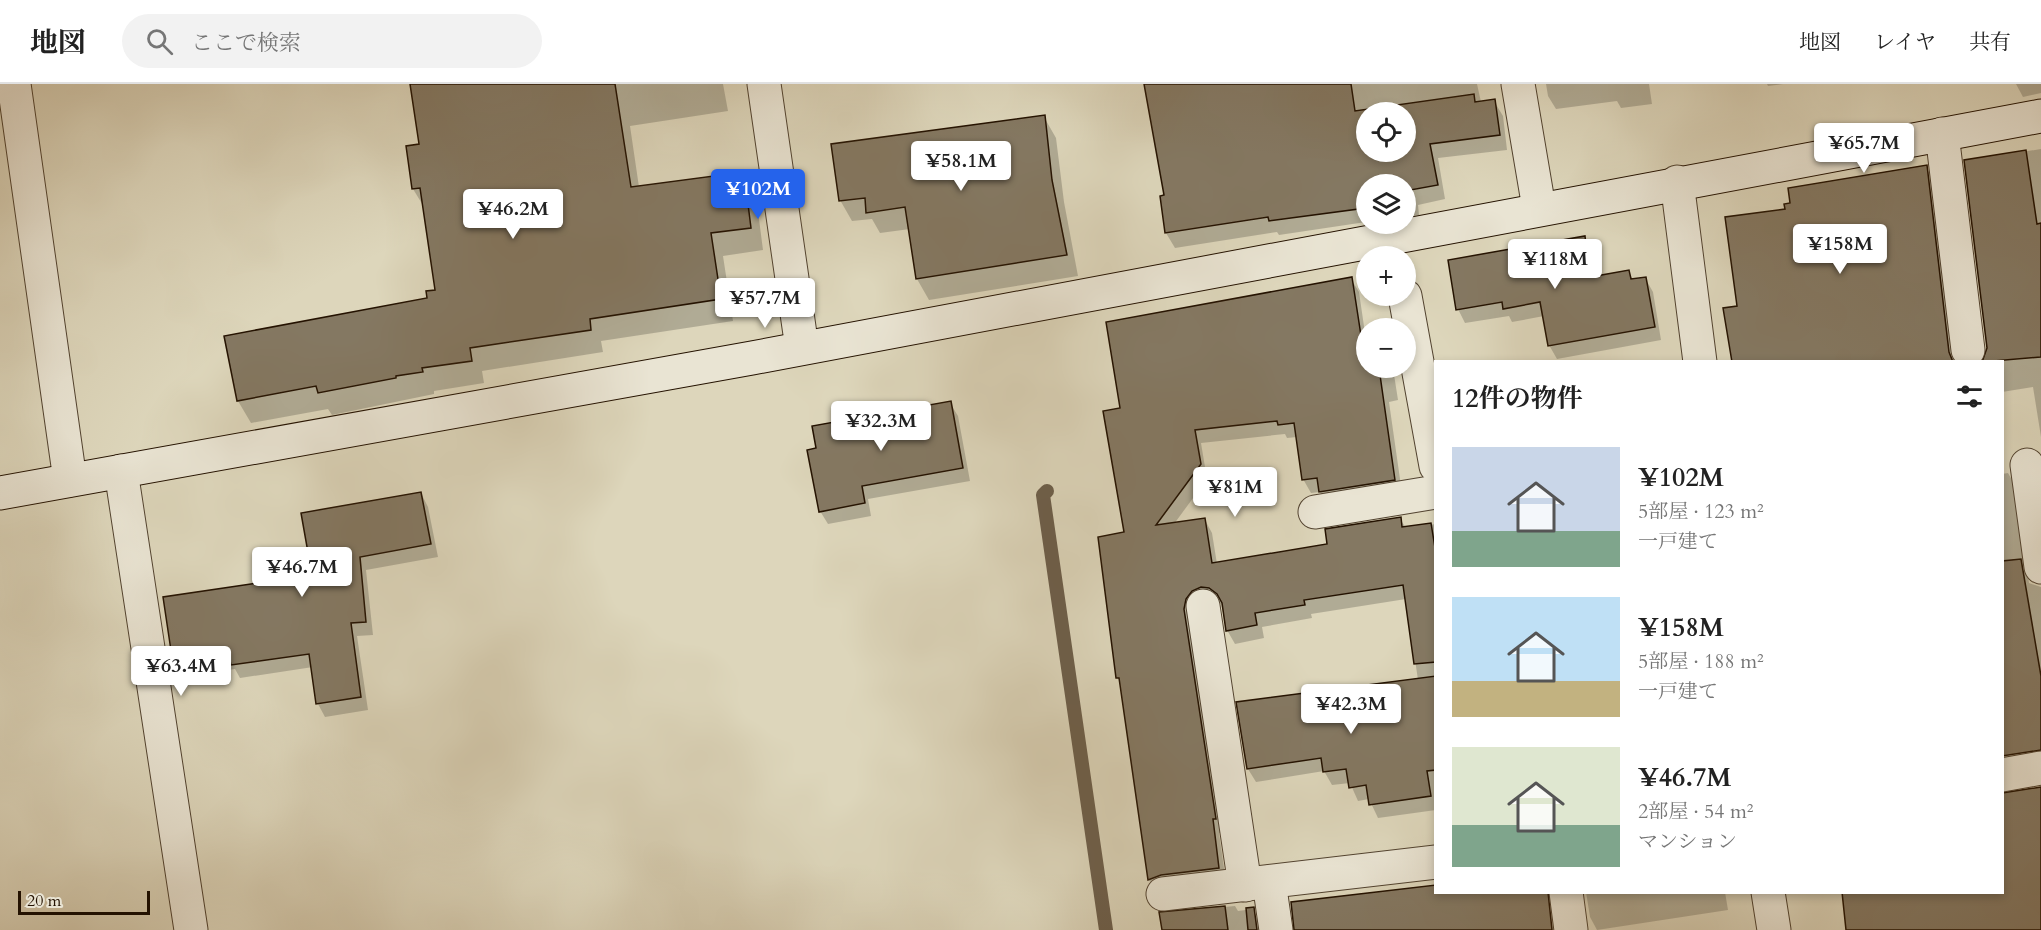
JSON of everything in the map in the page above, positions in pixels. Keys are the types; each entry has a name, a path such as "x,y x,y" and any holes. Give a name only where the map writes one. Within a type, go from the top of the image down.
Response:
{"street":[{"path":"14,84 70,480"},
{"path":"764,84 802,348"},
{"path":"1518,84 1539,208"},
{"path":"1397,246 1539,208 2041,116"},
{"path":"1942,134 1968,350"},
{"path":"1677,182 1700,360"},
{"path":"0,493 802,348 1356,253"},
{"path":"1407,306 1434,455"},
{"path":"2027,465 2041,567"},
{"path":"121,471 191,930"},
{"path":"1315,512 1434,492"},
{"path":"1203,606 1257,883 1276,930"},
{"path":"2004,776 2041,768"},
{"path":"1163,894 1434,862"},
{"path":"1566,894 1571,930"},
{"path":"1768,894 1774,930"}],"building":[{"path":"410,84 615,84 631,187 744,172 751,228 711,233 721,299 590,319 591,330 470,348 472,361 422,368 423,372 396,376 396,378 318,393 316,386 237,401 224,336 427,298 426,291 435,290 420,188 412,189 406,146 419,144"},
{"path":"1144,84 1351,84 1356,111 1356,162 1416,162 1416,102 1474,94 1475,102 1495,99 1500,135 1430,144 1438,185 1416,189 1416,174 1356,174 1356,209 1269,221 1268,217 1165,233 1160,196 1164,195"},
{"path":"1045,115 1052,180 1067,255 916,279 905,207 866,213 865,198 839,201 831,144"},
{"path":"2026,150 2037,224 2041,223 2041,357 1983,360 1987,348 1964,160"},
{"path":"1927,165 1949,352 1952,360 1732,360 1723,308 1737,306 1725,217 1785,209 1784,204 1790,203 1788,188"},
{"path":"1585,236 1590,277 1629,270 1631,279 1646,277 1655,327 1548,346 1540,302 1503,309 1502,302 1456,310 1448,260"},
{"path":"1352,277 1358,318 1356,318 1356,378 1380,378 1395,480 1319,492 1317,478 1302,480 1294,423 1278,425 1277,421 1195,430 1201,464 1156,525 1205,518 1212,563 1327,544 1325,529 1401,517 1402,527 1431,523 1434,542 1434,662 1414,664 1403,585 1304,600 1305,605 1255,613 1257,625 1226,631 1222,603 1217,594 1209,588 1201,587 1192,591 1186,599 1184,609 1216,819 1213,819 1219,868 1161,875 1148,880 1119,678 1116,678 1098,537 1124,532 1103,411 1120,408 1106,322"},
{"path":"951,401 963,468 862,486 865,503 819,512 807,450 816,448 812,426"},
{"path":"421,492 431,544 360,557 366,622 351,623 361,697 316,704 309,654 231,665 229,656 173,664 163,597 312,575 301,513"},
{"path":"2021,559 2041,676 2041,750 2004,756 2004,561"},
{"path":"1434,676 1434,770 1427,771 1431,796 1369,805 1366,785 1349,788 1346,769 1323,772 1321,758 1247,769 1236,702"},
{"path":"2041,787 2041,930 1846,930 1842,894 2004,894 2004,793"},
{"path":"1434,885 1434,894 1548,894 1552,930 1294,930 1291,902"},
{"path":"1225,906 1228,930 1162,930 1159,912"},
{"path":"1254,907 1257,930 1248,930 1246,908"}],"waterway":[{"path":"1047,491 1043,495 1106,930"}]}
